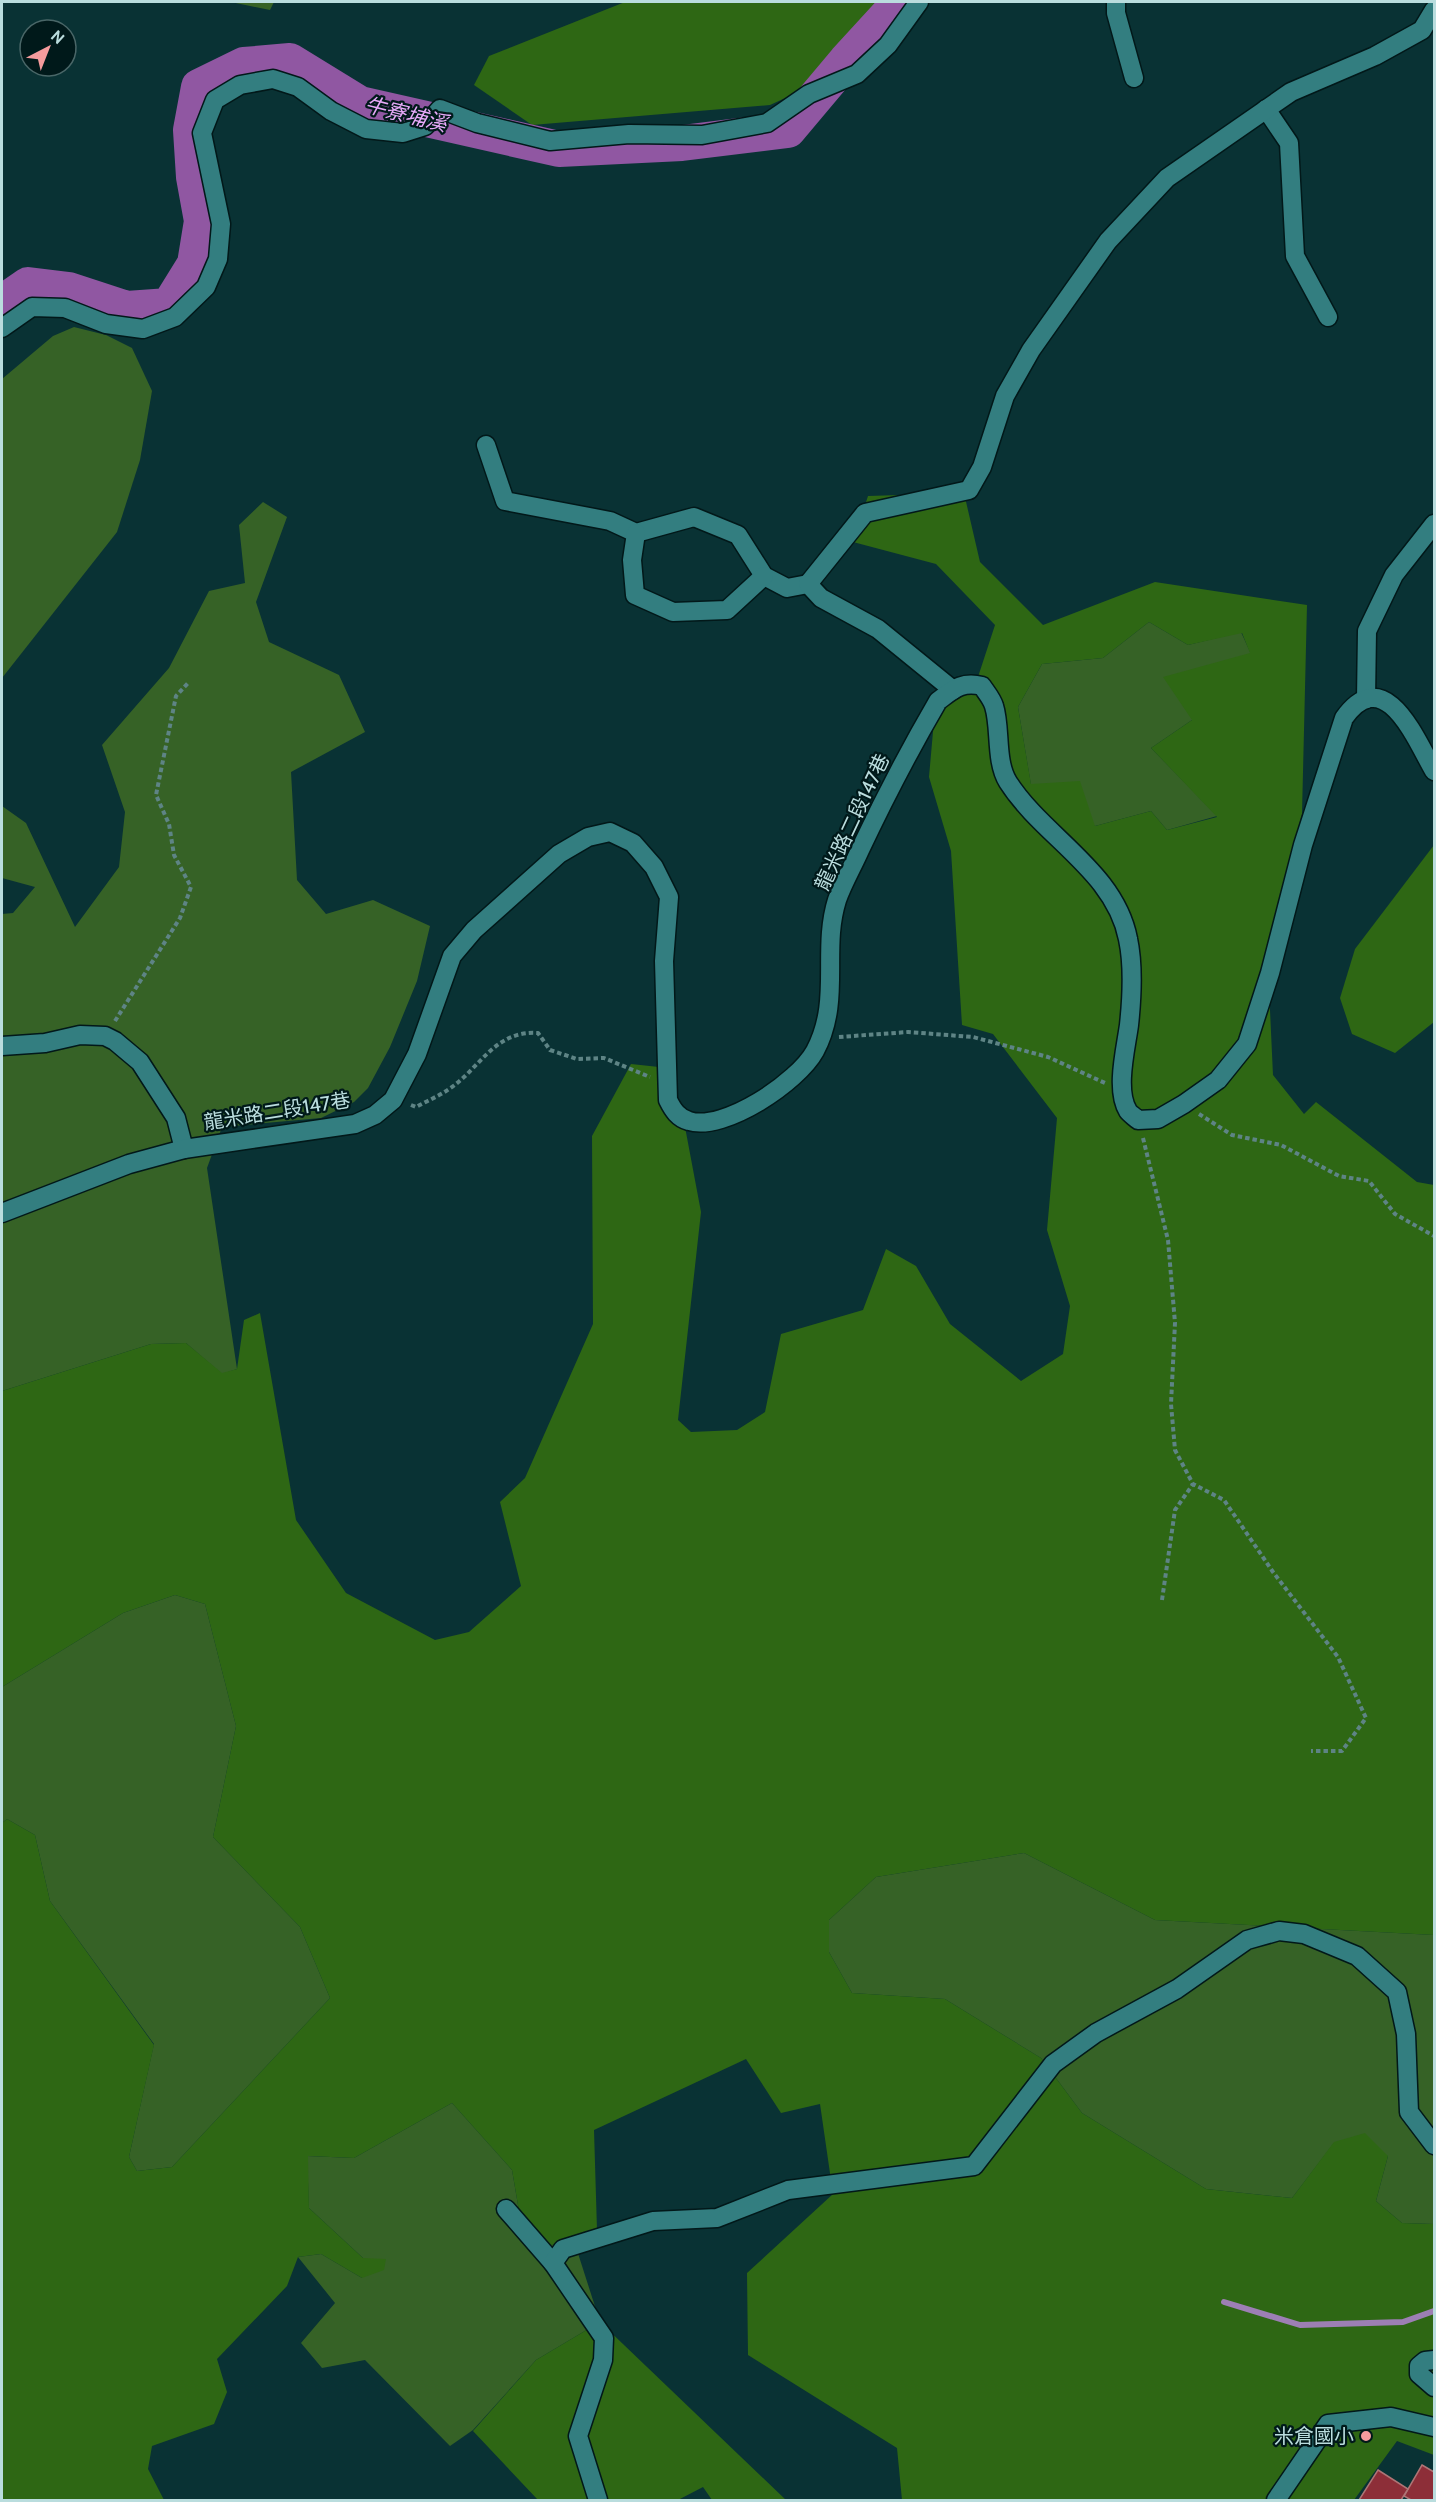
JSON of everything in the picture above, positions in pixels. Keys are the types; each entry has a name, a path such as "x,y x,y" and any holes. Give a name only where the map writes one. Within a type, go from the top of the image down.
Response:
{"street":[{"path":"2,328 32,307 65,308 106,324 142,329 175,317 206,287 218,259 221,224 202,133 216,100 240,85 273,79 298,87 331,111 366,129 403,133 425,126 440,109 477,123 550,141 629,134 702,135 767,123 808,94 857,74 888,45 919,2"},
{"path":"1116,2 1116,13 1134,78"},
{"path":"486,445 505,501 610,521 636,533 694,517 738,535 764,576 787,588 808,584 865,513 969,490 982,467 1005,396 1031,350 1108,241 1167,178 1292,92 1375,56 1422,30 1434,10"},
{"path":"1266,109 1289,143 1295,256 1328,317"},
{"path":"1366,699 1367,631 1394,575 1434,524"},
{"path":"636,533 632,560 635,595 673,612 727,610 764,576"},
{"path":"808,584 821,598 878,629 953,690 968,683 982,686 994,705 998,742 1006,780 1031,812 1101,883 1118,905 1128,938 1133,975 1123,1065 1123,1091 1128,1111 1138,1120 1158,1119 1184,1104 1218,1080 1247,1044 1270,973 1303,844 1344,718 1352,707 1366,699 1384,700 1406,718 1434,771"},
{"name":"龍米路二段147巷","path":"2,1213 129,1164 184,1149 355,1124 375,1114 393,1100 417,1054 452,956 474,930 559,854 588,837 610,832 633,843 654,867 669,897 664,961 668,1100 676,1114 690,1122 713,1123 745,1111 787,1082 814,1053 829,1012 830,939 837,900 882,804 938,701 953,690"},
{"path":"2,1047 45,1043 80,1035 105,1036 115,1041 140,1062 176,1118 184,1149"},
{"path":"553,2264 563,2249 653,2221 717,2218 788,2190 974,2166 1053,2064 1096,2033 1177,1989 1247,1940 1279,1931 1304,1934 1357,1956 1397,1992 1406,2034 1409,2112 1434,2145"},
{"path":"506,2209 553,2264 604,2338 603,2360 578,2436 598,2500"},
{"path":"1434,2360 1425,2361 1419,2366 1419,2374 1434,2387"},
{"path":"1276,2500 1328,2424 1391,2417 1434,2427"}],"path":[{"path":"105,1036 180,918 191,886 174,855 169,824 156,795 176,696 189,682"},
{"path":"393,1100 416,1107 451,1088 488,1052 521,1032 538,1033 550,1050 577,1059 604,1058 668,1084"},
{"path":"820,1038 908,1032 973,1037 1048,1057 1123,1091"},
{"path":"1184,1104 1232,1135 1281,1145 1339,1176 1369,1181 1395,1214 1434,1236"},
{"path":"1138,1120 1168,1240 1175,1323 1171,1404 1175,1450 1193,1484 1224,1500 1273,1572 1338,1657 1366,1718 1342,1751 1311,1751"},
{"path":"1162,1600 1175,1510 1193,1484"}],"green space":[{"path":"231,2 274,2 270,10"},
{"path":"625,2 920,2 877,56 770,105 532,125 474,85 489,56"},
{"path":"74,327 106,335 132,348 152,391 140,460 117,532 2,678 2,379 53,336"},
{"path":"964,493 980,562 1043,625 1155,582 1307,605 1302,814 1267,945 1273,1075 1304,1114 1316,1102 1417,1182 1434,1185 1434,1935 1155,1920 1024,1853 876,1877 829,1920 829,1952 852,1993 945,1999 1041,2058 1082,2113 1206,2189 1292,2198 1334,2142 1365,2133 1388,2156 1376,2201 1402,2223 1434,2224 1434,2455 1397,2441 1354,2500 902,2500 897,2448 748,2355 747,2273 833,2194 820,2104 781,2113 746,2059 594,2130 597,2230 575,2244 525,2246 512,2170 452,2103 354,2158 308,2156 309,2208 363,2258 386,2259 384,2270 362,2278 321,2254 298,2257 287,2286 217,2359 227,2392 214,2424 152,2446 148,2469 164,2500 2,2500 2,1823 7,1819 35,1835 50,1901 154,2045 129,2157 137,2171 172,2167 330,1998 300,1927 213,1837 236,1726 205,1604 175,1595 123,1613 2,1687 2,1391 151,1344 186,1343 222,1373 237,1369 244,1320 260,1313 296,1520 346,1593 435,1640 469,1632 521,1586 500,1502 525,1478 593,1324 592,1136 631,1064 659,1067 682,1111 701,1212 678,1420 691,1432 737,1430 765,1412 781,1334 863,1310 886,1249 916,1266 950,1324 1021,1381 1063,1354 1070,1306 1047,1230 1057,1118 993,1034 962,1025 951,851 929,777 935,709 977,680 995,625 936,564 853,542 868,496","holes":["1149,622 1188,645 1242,633 1250,653 1163,677 1192,720 1151,748 1217,817 1167,830 1151,811 1095,826 1080,781 1031,784 1018,707 1042,664 1103,658"]},
{"path":"263,502 287,517 256,602 269,642 339,675 365,732 291,772 297,880 326,914 373,900 430,926 417,981 390,1047 368,1088 354,1102 321,1118 222,1127 207,1168 237,1369 222,1374 186,1343 151,1344 2,1391 2,914 13,913 35,887 2,878 2,806 26,823 75,927 119,867 125,812 102,745 169,668 209,591 245,583 239,525"},
{"path":"1149,622 1188,645 1241,632 1251,654 1192,720 1151,748 1217,816 1167,830 1151,811 1095,826 1031,785 1018,707 1042,664 1103,658"},
{"path":"1434,845 1434,1022 1395,1053 1352,1034 1340,998 1355,949"},
{"path":"175,1595 205,1604 236,1726 213,1837 300,1927 330,1998 172,2167 137,2171 129,2157 154,2044 50,1901 35,1835 7,1819 2,1823 2,1687 123,1613"},
{"path":"1024,1853 1155,1920 1434,1935 1434,2224 1402,2223 1376,2201 1388,2156 1334,2143 1292,2198 1206,2189 1082,2113 1041,2058 945,1999 852,1993 829,1952 829,1920 876,1877"},
{"path":"452,2103 512,2170 525,2246 575,2244 600,2322 536,2360 473,2430 450,2446 365,2360 322,2368 301,2343 335,2303 298,2257 321,2254 362,2278 363,2258 309,2208 307,2156 354,2158"},
{"path":"600,2322 786,2500 712,2500 703,2487 678,2500 538,2500 473,2431 536,2360"}],"building":[{"path":"1422,2465 1434,2472 1434,2500 1411,2500 1404,2496"},
{"path":"1378,2470 1408,2489 1401,2500 1359,2500"}],"waterway":[{"name":"牛寮埔溪","path":"2,303 28,285 69,290 127,309 169,306 195,264 202,221 194,177 191,130 199,87 244,65 290,61 360,104 559,149 682,143 788,130 900,2"},
{"path":"1224,2302 1300,2325 1403,2322 1434,2311"}],"place":[{"name":"米倉國小","path":"1366,2436"}]}
